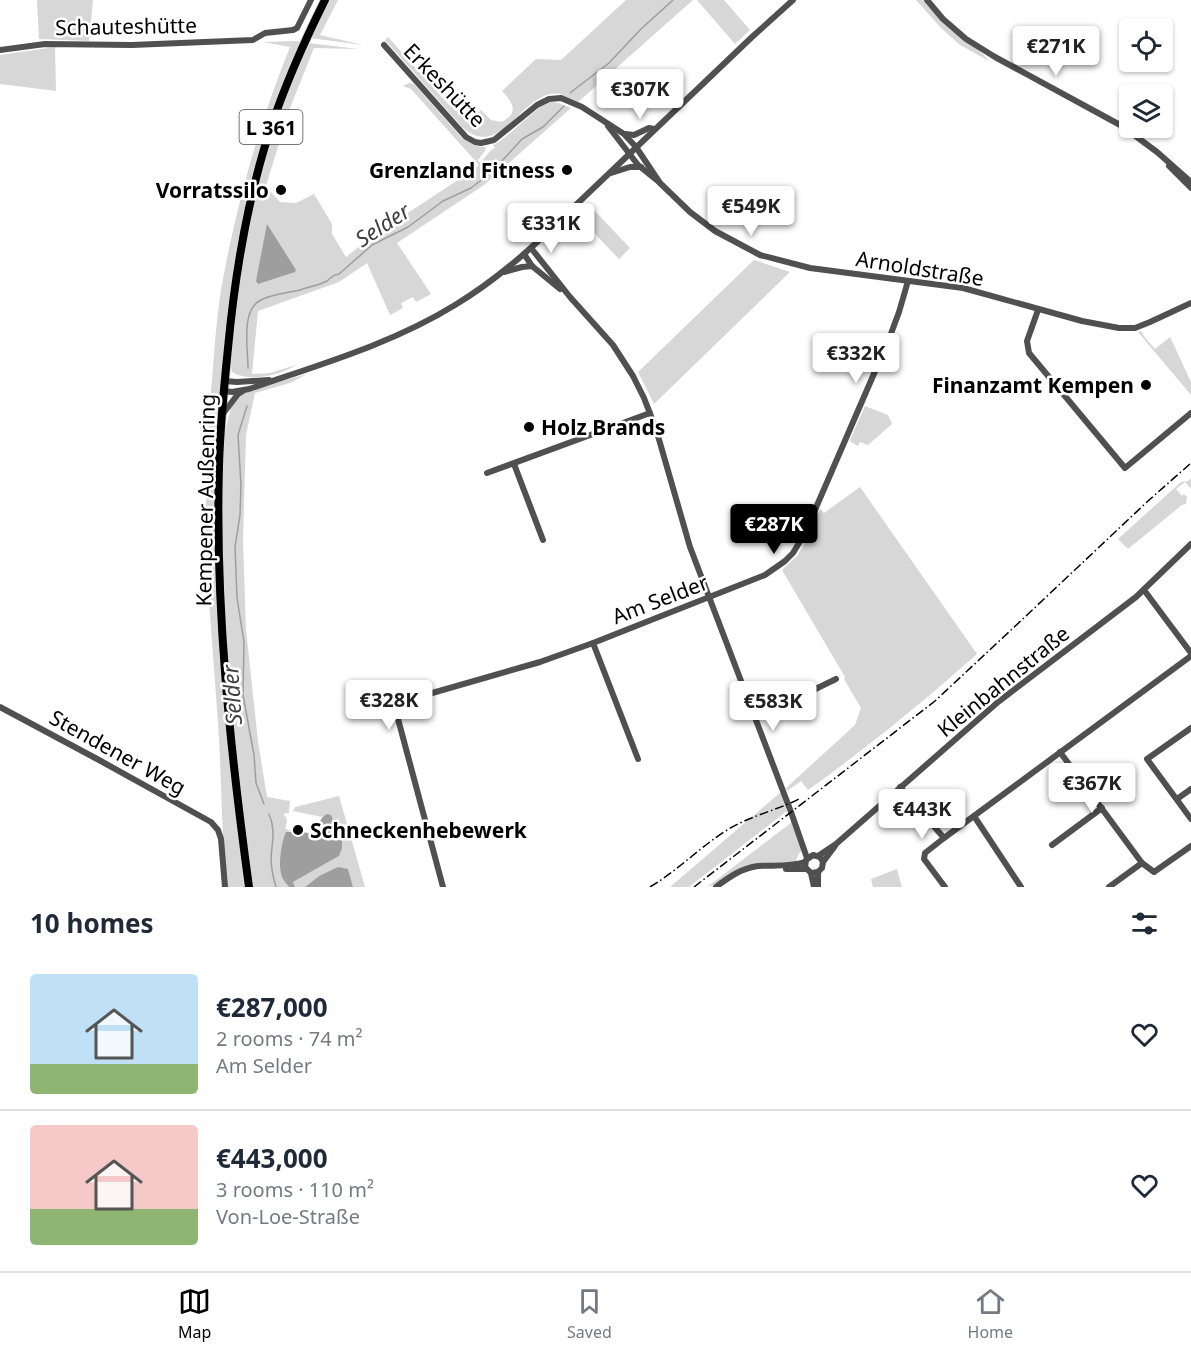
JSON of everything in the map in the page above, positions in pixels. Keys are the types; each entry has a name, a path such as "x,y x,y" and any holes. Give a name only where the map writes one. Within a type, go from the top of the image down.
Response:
{"main road":[{"name":"Kempener Außenring","path":"249,887 230,727 220,593 219,476 224,391 234,290 249,207 270,129 301,50 325,0"}],"street":[{"name":"Schauteshütte","path":"0,50 45,44 132,45 253,40 265,33 297,28 311,0"},
{"path":"224,391 243,390 371,345 423,323 472,294 531,248 654,129 793,0"},
{"path":"927,0 951,27 978,47 1122,126 1157,152 1191,182"},
{"name":"Erkeshütte","path":"384,45 466,137 475,142 494,140 537,105 549,99 561,98 624,134 636,147"},
{"name":"Erkeshütte","path":"606,123 630,153"},
{"path":"624,134 637,134 650,128 654,129"},
{"name":"Arnoldstraße","path":"636,147 660,183"},
{"path":"1157,152 1191,188"},
{"name":"Arnoldstraße","path":"630,153 641,167 701,221 730,240 760,255 810,268 963,288 1038,310 1126,329 1135,328 1191,303"},
{"path":"610,173 630,167 641,167"},
{"path":"531,248 570,297 613,345 633,376 650,412 686,532 709,598 811,863 816,887"},
{"path":"524,254 532,266 570,297"},
{"path":"500,274 532,266"},
{"name":"Am Selder","path":"443,887 394,704 516,670 593,643 775,570 800,543 819,503 889,339 908,280"},
{"path":"1038,310 1027,340 1029,353 1125,468 1191,413"},
{"path":"225,381 274,380"},
{"path":"222,415 243,390"},
{"path":"487,473 650,412"},
{"path":"514,464 543,540"},
{"name":"Kleinbahnstraße","path":"836,844 823,862 822,868 811,863 836,844 998,702 1144,590 1191,544"},
{"path":"945,887 924,859 925,853 1191,655 1144,590"},
{"name":"Am Selder","path":"593,643 638,759"},
{"path":"756,718 836,679"},
{"name":"Stendener Weg","path":"0,707 211,822 218,830 221,839 225,887"},
{"path":"1191,728 1147,759 1191,819"},
{"path":"1060,752 1142,863 1154,872 1191,846"},
{"path":"900,787 944,838"},
{"path":"1177,799 1191,789"},
{"path":"1052,845 1102,808"},
{"path":"974,816 1021,887"},
{"path":"716,887 734,874 759,866 789,870 823,862"},
{"path":"1110,886 1142,863"}],"shaded area":[{"path":"37,0 93,0 89,41 39,39"},
{"path":"329,0 338,0 320,35 363,45 310,38"},
{"path":"626,0 693,0 578,102 562,94 548,95 535,101 502,130 490,136 477,136 463,128 385,40 388,37 449,105 458,96 475,115 481,110 491,120 502,122 513,111 509,99 502,91 536,59 561,60"},
{"path":"697,0 724,0 750,30 735,44"},
{"path":"916,0 923,0 937,16 989,61 960,45"},
{"path":"263,42 302,42 282,86 260,153 241,230 230,292 220,384 216,443 216,509 246,887 227,887 206,539 206,474 211,388 220,299 234,228 258,136 290,47"},
{"path":"308,43 359,49 314,48 290,108 264,192 271,192 280,202 296,203 314,194 332,224 332,234 346,257 479,165 411,89 403,86 409,83 414,84 462,138 476,146 486,147 478,160 480,163 495,148 493,145 540,107 554,102 571,108 484,185 397,243 431,294 416,302 413,297 401,303 403,308 390,315 367,263 339,282 258,311 252,374 270,373 296,365 274,375 247,377 232,372 231,364 241,263 268,151 286,97"},
{"path":"55,47 56,91 0,84 0,55"},
{"path":"590,206 630,248 619,259 580,218 572,225 575,228 573,230 567,223"},
{"path":"267,224 296,270 258,284 256,281"},
{"path":"754,260 790,272 654,404 638,372"},
{"path":"1141,331 1155,349 1170,337 1191,382 1191,395 1138,332"},
{"path":"307,374 290,383 255,393 246,435 243,540 246,630 258,741 267,797 290,801 289,813 285,813 284,816 287,821 285,829 293,831 286,832 280,855 281,875 289,887 252,887 231,703 222,549 222,443 231,408 237,397 254,389"},
{"path":"865,406 888,415 892,424 868,445 860,442 858,446 850,440"},
{"path":"1191,478 1191,489 1185,482 1176,489 1182,496 1184,494 1187,497 1186,504 1128,549 1118,539 1181,482"},
{"path":"860,487 977,654 852,758 808,790 801,781 787,791 786,788 855,725 861,708 782,570 797,556 810,535 820,509 824,513"},
{"path":"781,792 787,811 689,887 670,887"},
{"path":"339,796 365,887 353,887 348,869 319,876 305,887 295,887 293,882 339,856 335,826 323,816 293,811 295,807"},
{"path":"327,814 331,815 342,838 339,856 293,882 295,887 289,887 283,880 280,869 281,849 286,832 313,834 322,818"},
{"path":"792,822 802,850 796,862 737,871 707,887"},
{"path":"338,867 348,869 353,887 305,887 319,876"},
{"path":"897,869 902,887 873,887 871,879"}],"waterway":[{"name":"Selder","path":"570,93 609,63 673,0"},
{"name":"Selder","path":"248,368 248,322 253,306 259,301 273,295 321,284 339,274 372,245 408,227 443,201 471,188 492,172 522,139 543,127 564,106"},
{"name":"Selder","path":"247,406 238,435 241,485 240,515 235,547 237,598 244,642 243,695 254,755 256,783 264,804"},
{"name":"Selder","path":"269,814 273,830 271,865 276,887"}],"railway":[{"path":"694,887 935,701 1191,463"},
{"path":"650,887 733,826 801,798"}],"place":[{"name":"Grenzland Fitness","path":"567,170"},
{"name":"Vorratssilo","path":"281,190"},
{"name":"Finanzamt Kempen","path":"1146,385"},
{"name":"Holz Brands","path":"529,427"},
{"name":"Schneckenhebewerk","path":"298,830"}]}
